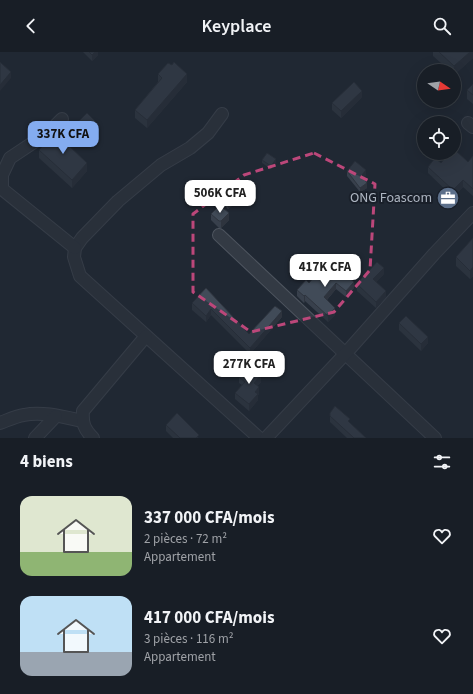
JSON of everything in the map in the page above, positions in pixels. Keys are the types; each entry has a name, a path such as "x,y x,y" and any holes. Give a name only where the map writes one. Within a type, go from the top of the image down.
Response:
{"street":[{"path":"222,114 208,133 174,159 161,166 118,202 82,238 75,248 76,267 80,276 259,438"},
{"path":"62,119 49,132 10,158 2,175 2,189 75,248"},
{"path":"266,438 346,353 434,254 473,213"},
{"path":"220,235 435,438"},
{"path":"93,438 87,432 82,421 83,411 146,336"},
{"path":"0,423 23,415 56,416 82,421"},
{"path":"35,438 56,416"}],"highlighted area":[{"path":"314,153 375,184 370,270 334,312 251,332 193,292 193,214 244,175"}],"building":[{"path":"439,52 470,52 456,64 452,64"},
{"path":"0,62 11,72 0,85"},
{"path":"174,62 187,74 147,120 135,110 162,78 158,74 168,63 172,65"},
{"path":"354,82 362,91 341,111 332,103"},
{"path":"473,84 473,95 467,90"},
{"path":"87,113 99,125 88,135 76,124"},
{"path":"58,129 69,139 66,143 87,163 72,180 39,150"},
{"path":"267,153 276,159 271,166 262,160"},
{"path":"461,156 468,162 473,156 473,189 463,180 453,190 428,167 433,160 437,160 441,163 443,160 461,160"},
{"path":"355,161 366,170 362,175 367,183 360,188 347,171"},
{"path":"242,182 248,189 228,206 225,203"},
{"path":"219,206 229,213 221,221 211,214"},
{"path":"473,238 473,267 470,271 456,257"},
{"path":"377,262 384,268 373,279 386,291 376,302 357,284"},
{"path":"336,266 354,282 346,291 336,283 324,297 335,308 328,316 305,295 304,296 297,290 306,280 309,283 317,273 323,279 325,278"},
{"path":"206,288 249,334 275,306 282,311 250,348 211,309 206,316 192,303"},
{"path":"406,316 428,337 421,344 399,323"},
{"path":"250,365 261,375 254,383 259,387 255,392 258,394 249,404 235,393 245,382 239,377"},
{"path":"335,406 350,419 348,421 366,438 354,438 330,416 330,413"},
{"path":"177,413 199,435 196,438 180,438 166,425"}],"place":[{"name":"ONG Foascom","path":"448,198"}]}
